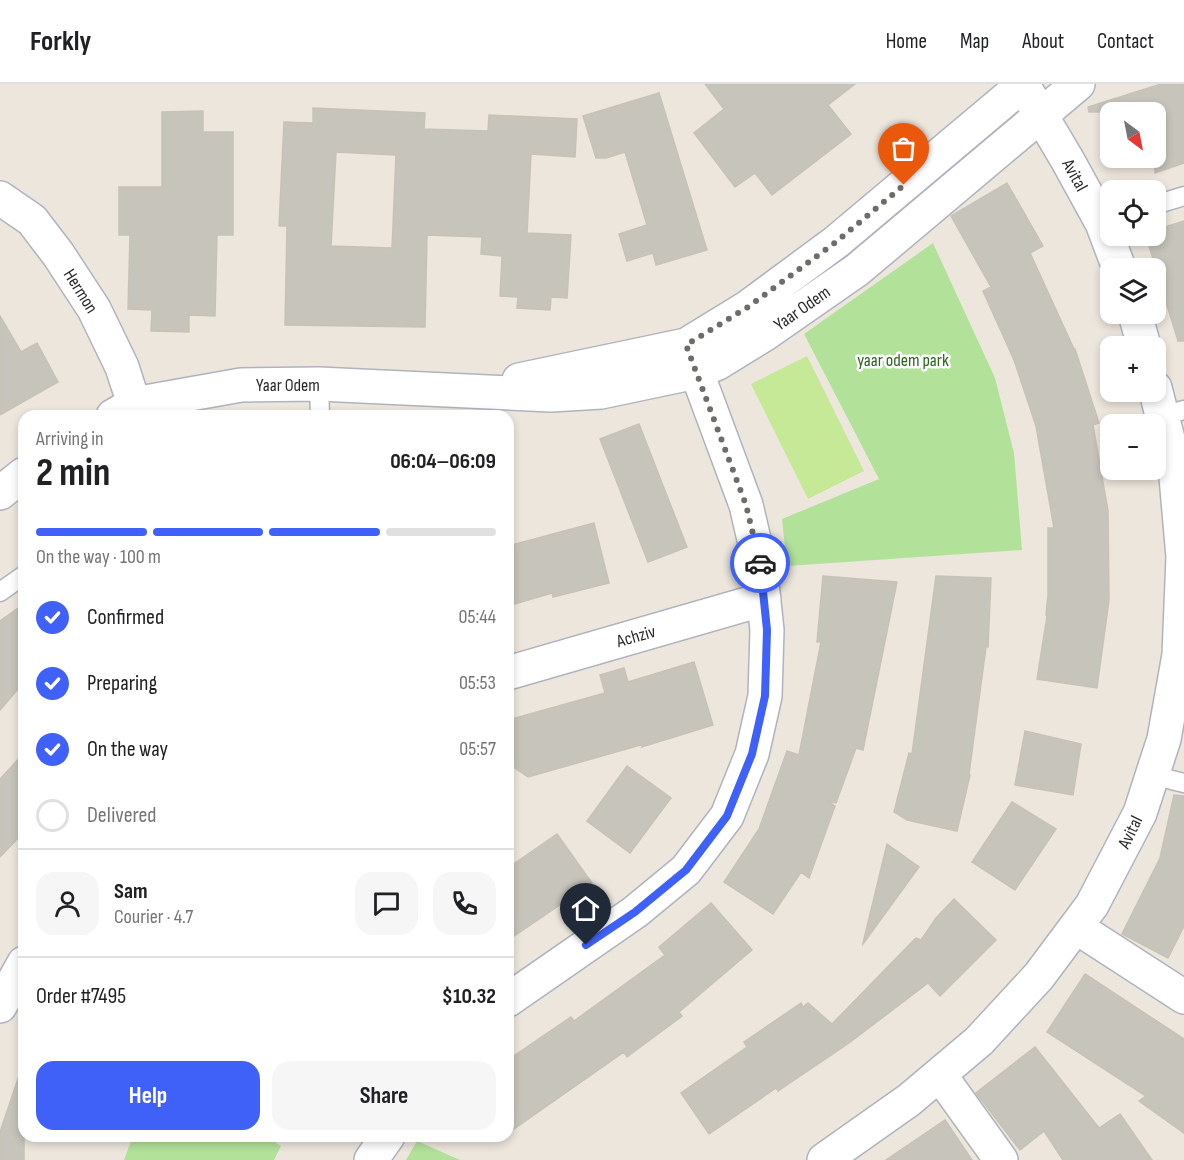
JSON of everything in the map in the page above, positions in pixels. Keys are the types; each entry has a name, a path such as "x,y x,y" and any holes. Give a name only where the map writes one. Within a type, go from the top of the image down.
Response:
{"street":[{"name":"Yaar Odem","path":"124,410 241,385 319,400 467,391 691,358 718,363 857,270 1078,84"},
{"name":"Yaar Odem","path":"691,358 748,307 836,242 1023,85"},
{"name":"Avital","path":"1023,85 1100,211"},
{"name":"Hermon","path":"0,198 32,220 58,254 94,309 122,367 124,410"},
{"path":"514,996 635,912 686,870 727,816 752,754 765,696 767,630 760,566 746,505 691,358"},
{"name":"Avital","path":"824,1160 909,1100 979,1041 1038,976 1092,905 1140,813 1164,739 1179,655 1183,557 1167,404"},
{"path":"0,493 18,479"},
{"name":"Achziv","path":"514,671 764,599"},
{"path":"1076,927 1184,997"},
{"path":"0,1006 18,974"},
{"path":"940,1075 1001,1160"},
{"path":"371,1160 384,1142"}],"lane":[{"path":"1166,202 1184,196"},
{"path":"0,592 18,579"},
{"path":"1152,775 1184,783"}],"green space":[{"name":"yaar odem park","path":"933,243 995,378 1014,453 1022,550 787,566 782,519 879,479 804,334"},
{"path":"807,356 864,471 808,499 751,384"},
{"path":"131,1142 275,1142 281,1146 274,1160 124,1160"},
{"path":"416,1142 419,1142 460,1160 406,1160"}],"building":[{"path":"705,84 855,84 828,105 851,134 772,195 755,173 735,187 694,133 724,109"},
{"path":"1161,84 1184,84 1184,163 1155,173 1155,168 1166,168 1166,102 1104,102"},
{"path":"659,93 707,250 656,265 653,253 627,261 619,234 647,225 625,152 606,158 596,158 583,116"},
{"path":"1100,103 1100,112 1089,112 1088,107"},
{"path":"313,108 425,113 424,129 488,131 489,115 577,119 575,157 531,154 527,233 571,235 567,298 551,297 550,310 517,308 518,297 500,296 502,256 481,254 482,237 427,235 425,327 285,325 287,226 279,226 284,122 313,123","holes":["336,152 396,155 392,248 331,246"]},
{"path":"203,111 203,132 233,132 233,235 217,235 215,316 189,315 189,332 151,331 152,310 128,309 130,235 119,235 119,187 162,187 162,112"},
{"path":"1007,183 1043,246 1030,253 1075,349 1099,423 1093,425 1100,465 1100,480 1103,480 1108,511 1109,600 1097,688 1037,679 1047,616 1048,528 1054,528 1036,426 1014,360 983,291 991,287 951,216"},
{"path":"1184,221 1184,341 1178,341 1166,302 1166,258 1153,258 1149,246 1166,246 1166,227"},
{"path":"0,316 21,352 37,343 58,382 0,415"},
{"path":"639,424 687,547 648,562 600,439"},
{"path":"594,523 609,583 553,597 552,593 514,604 514,544"},
{"path":"823,576 897,582 863,750 856,748 836,803 827,801 835,806 809,878 801,872 773,914 724,882 759,829 787,751 799,755 821,642 817,642"},
{"path":"936,576 991,578 988,647 986,647 970,775 957,831 907,820 894,812 909,753 912,754"},
{"path":"18,608 18,689 0,710 0,621"},
{"path":"694,662 713,725 642,747 644,744 528,777 515,768 514,718 605,693 600,675 624,668 628,682"},
{"path":"1025,731 1081,744 1073,795 1015,785"},
{"path":"18,760 18,838 0,857 0,779"},
{"path":"627,766 671,798 630,853 587,821"},
{"path":"1174,795 1184,796 1184,926 1168,958 1122,934 1160,858"},
{"path":"1012,802 1056,829 1015,890 972,862"},
{"path":"557,834 592,883 514,936 514,864"},
{"path":"887,844 919,867 863,944 863,943"},
{"path":"954,899 996,940 940,996 928,983 849,1043 778,1091 776,1088 709,1134 681,1093 747,1047 744,1042 801,1003 803,1007 808,1003 832,1024 916,938 921,940 936,918"},
{"path":"711,903 752,950 679,1012 682,1016 627,1057 624,1052 514,1129 514,1056 571,1017 574,1021 665,955 659,947"},
{"path":"1085,974 1184,1039 1184,1133 1139,1101 1146,1096 1047,1032"},
{"path":"1035,1047 1099,1128 1120,1114 1152,1160 1063,1160 1044,1131 1020,1150 976,1093"},
{"path":"18,1079 18,1142 24,1142 24,1160 0,1160 0,1132"},
{"path":"945,1120 972,1160 886,1160"}],"way so far":[{"path":"760,563 746,505 686,345 748,307 836,242 904,185"}],"route":[{"path":"586,945 635,912 686,870 727,816 752,754 765,696 767,630 760,563"}]}
